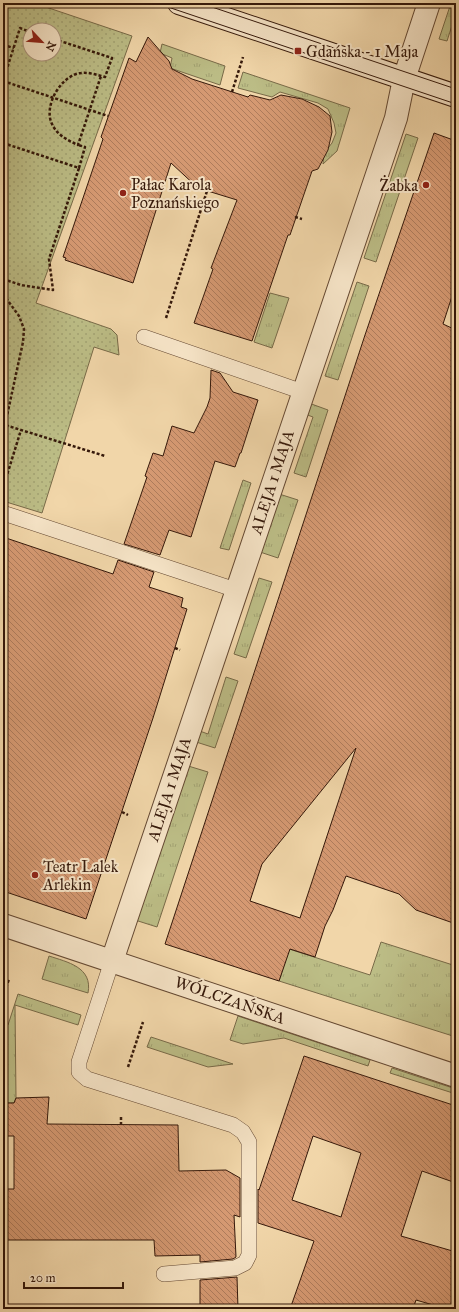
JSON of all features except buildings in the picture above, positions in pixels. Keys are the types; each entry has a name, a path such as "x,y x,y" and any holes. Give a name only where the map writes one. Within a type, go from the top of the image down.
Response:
{"street":[{"path":"179,3 456,96"},
{"name":"ALEJA 1 MAJA","path":"112,960 396,118 404,79 429,3"},
{"name":"WÓLCZAŃSKA","path":"3,925 112,960 456,1076"}],"lane":[{"path":"144,337 303,392"},
{"path":"3,513 236,590"},
{"path":"112,960 79,1062 79,1072 87,1079 233,1125 243,1132 249,1142 249,1255 244,1263 235,1268 164,1274"}],"path":[{"path":"22,29 20,28 3,81 108,116"},
{"path":"3,279 21,286 53,290 49,259 85,147 68,141 61,136 51,122 51,103 55,91 70,77 79,73 84,73 105,77 112,58 62,42"},
{"path":"3,45 14,48"},
{"path":"232,92 243,57"},
{"path":"78,144 102,76"},
{"path":"3,143 79,168"},
{"path":"144,337 164,326 207,191"},
{"path":"295,216 302,219"},
{"path":"3,294 19,316 24,329 23,342 5,425 105,456"},
{"path":"3,488 21,430"},
{"path":"175,648 180,650"},
{"path":"122,812 128,815"},
{"path":"3,997 9,979"}],"green space":[{"path":"3,3 34,3 132,36 36,303 111,329 117,335 119,355 94,347 42,513 3,501"},
{"path":"451,3 456,3 456,13 447,41 439,39"},
{"path":"162,44 225,66 220,85 170,68 172,58 160,53"},
{"path":"243,72 350,108 337,151 323,164 324,153 332,143 336,133 334,123 328,109 318,103 280,92 272,97 238,88"},
{"path":"406,134 418,138 376,262 364,258"},
{"path":"357,282 369,286 338,380 325,376"},
{"path":"270,293 289,298 272,348 254,342"},
{"path":"306,402 328,410 306,477 294,473 313,417 302,413"},
{"path":"243,480 251,483 229,550 220,548"},
{"path":"276,493 298,500 278,558 257,551"},
{"path":"259,578 272,582 246,658 234,654"},
{"path":"226,677 238,681 215,748 193,741 197,730 208,734"},
{"path":"185,765 208,772 157,927 135,920"},
{"path":"381,942 456,966 456,1037 279,981 289,949 370,975"},
{"path":"49,956 71,963 83,971 87,977 88,993 42,979"},
{"path":"18,994 81,1015 78,1025 15,1005 16,1098 14,1103 3,1103 3,1028 8,1025"},
{"path":"238,1016 370,1060 368,1066 284,1038 243,1044 230,1040"},
{"path":"151,1037 233,1064 208,1067 147,1047"},
{"path":"392,1068 456,1089 456,1094 390,1073"}],"tram line":[{"path":"156,3 456,104"},
{"path":"200,3 456,89"}],"place":[{"name":"Gdańska - 1 Maja","path":"298,51"},
{"name":"Żabka","path":"426,185"},
{"name":"Pałac Karola Poznańskiego","path":"123,193"},
{"name":"Teatr Lalek Arlekin","path":"35,875"}]}
